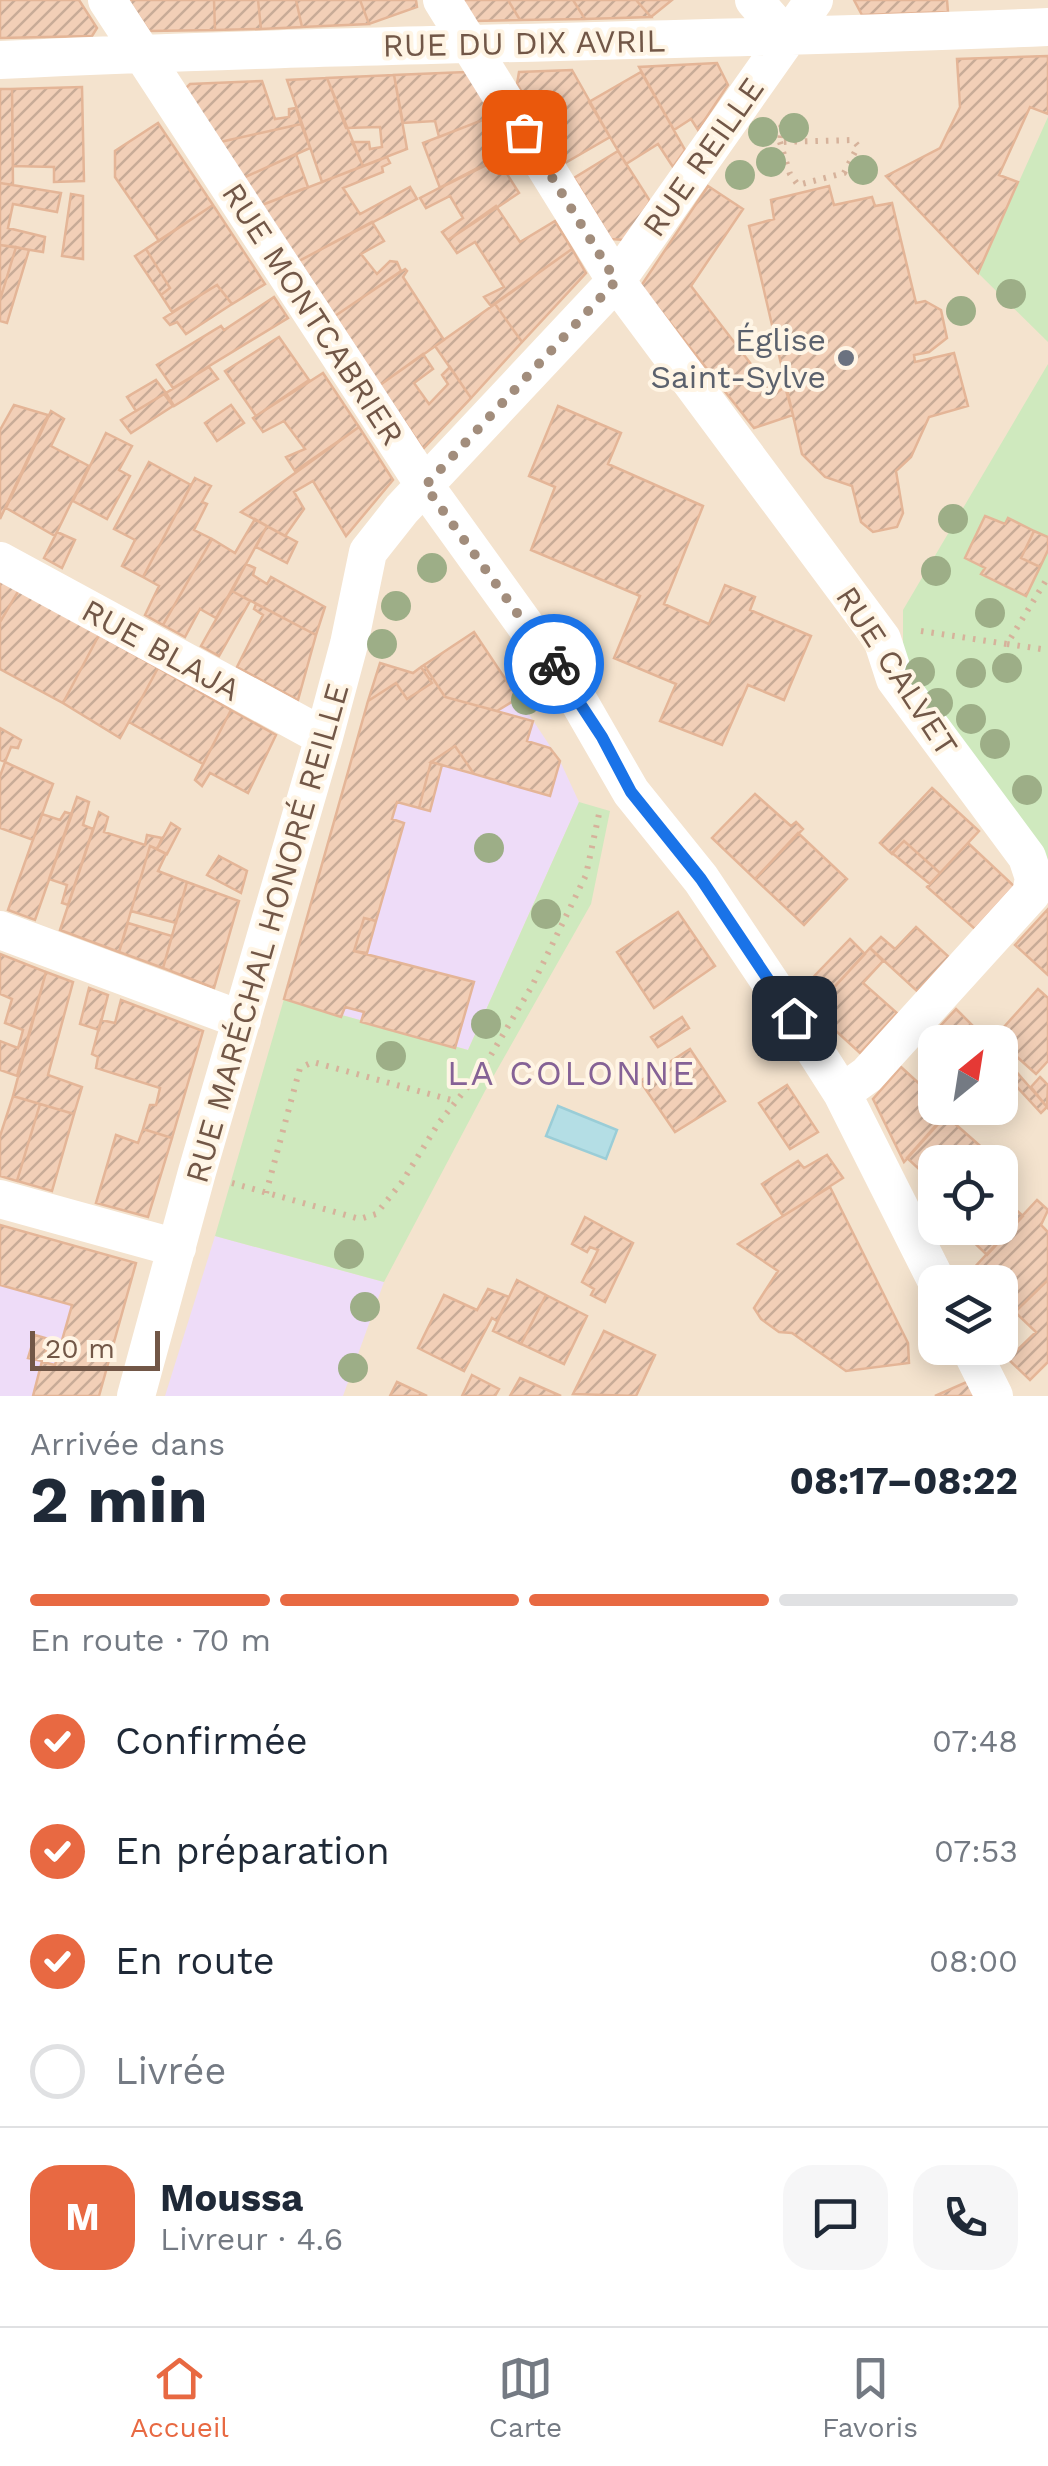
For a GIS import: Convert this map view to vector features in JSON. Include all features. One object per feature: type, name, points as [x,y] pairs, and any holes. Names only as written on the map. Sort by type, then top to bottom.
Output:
[{"type":"street","name":"RUE MONTCABRIER","points":[[107,0],[425,486],[574,692],[631,792],[701,879],[842,1092],[928,1265]]},
{"type":"street","name":"RUE CALVET","points":[[442,0],[616,281],[882,639],[896,678],[1027,857],[1034,878],[1031,894],[868,1076],[842,1092]]},
{"type":"street","points":[[754,0],[787,38]]},
{"type":"street","name":"RUE REILLE","points":[[425,486],[616,281],[814,0]]},
{"type":"street","name":"RUE DU DIX AVRIL","points":[[0,60],[469,43],[787,38],[1048,26]]},
{"type":"street","name":"RUE MARÉCHAL HONORÉ REILLE","points":[[136,1396],[324,737],[368,552],[382,531],[425,486]]},
{"type":"street","name":"RUE BLAJA","points":[[0,561],[324,737]]},
{"type":"street","points":[[0,930],[242,1020]]},
{"type":"street","points":[[0,1199],[178,1248]]},
{"type":"street","points":[[978,1365],[994,1396]]},
{"type":"path","points":[[780,142],[852,140],[858,146],[844,173],[798,185],[790,174],[780,142],[783,107]]},
{"type":"path","points":[[1007,644],[1048,576]]},
{"type":"path","points":[[882,639],[903,629],[1048,650]]},
{"type":"path","points":[[197,1172],[360,1218],[376,1214],[485,1065],[532,986],[586,875],[600,808],[605,801],[631,792]]},
{"type":"path","points":[[266,1193],[300,1068],[314,1062],[455,1101]]},
{"type":"shaded area","points":[[0,0],[1048,0],[1048,1396],[0,1396]]},
{"type":"shaded area","points":[[474,632],[560,761],[579,802],[468,1050],[284,999],[380,663],[413,673]]},
{"type":"shaded area","points":[[0,1225],[136,1263],[99,1396],[0,1396]]},
{"type":"shaded area","points":[[215,1236],[384,1282],[343,1396],[165,1396]]},
{"type":"green space","points":[[1048,117],[1048,342],[978,273]]},
{"type":"green space","points":[[1048,364],[1048,877],[903,658],[903,610]]},
{"type":"green space","points":[[579,802],[610,811],[591,904],[485,1091],[384,1282],[215,1236],[284,999],[468,1050]]},
{"type":"water","points":[[558,1106],[617,1130],[606,1159],[546,1136]]},
{"type":"building","points":[[0,0],[79,0],[97,28],[92,36],[0,38]]},
{"type":"building","points":[[128,0],[214,0],[215,30],[149,31]]},
{"type":"building","points":[[214,0],[258,0],[261,29],[215,30]]},
{"type":"building","points":[[258,0],[296,0],[302,27],[261,29]]},
{"type":"building","points":[[296,0],[360,0],[369,24],[302,27]]},
{"type":"building","points":[[360,0],[416,0],[417,7],[369,24]]},
{"type":"building","points":[[462,0],[508,0],[520,20],[474,21]]},
{"type":"building","points":[[508,0],[573,0],[585,19],[520,20]]},
{"type":"building","points":[[573,0],[636,0],[651,17],[585,19]]},
{"type":"building","points":[[636,0],[672,0],[651,17]]},
{"type":"building","points":[[854,0],[947,0],[948,12],[862,15]]},
{"type":"building","points":[[1048,56],[1048,114],[1030,107],[999,175],[1018,182],[978,273],[886,176],[940,148],[960,107],[957,59]]},
{"type":"building","points":[[717,63],[728,85],[698,130],[691,119],[674,130],[639,67]]},
{"type":"building","points":[[572,70],[610,137],[565,163],[517,84],[519,72]]},
{"type":"building","points":[[466,72],[493,116],[439,137],[435,121],[403,123],[394,75]]},
{"type":"building","points":[[641,72],[685,150],[673,167],[658,144],[626,164],[589,102]]},
{"type":"building","points":[[394,75],[407,149],[363,166],[352,142],[369,142],[370,149],[382,147],[380,127],[346,128],[327,78]]},
{"type":"building","points":[[327,78],[363,166],[322,182],[287,80]]},
{"type":"building","points":[[262,81],[275,119],[289,117],[289,109],[296,108],[301,124],[220,142],[185,89],[190,84]]},
{"type":"building","points":[[82,87],[84,181],[54,182],[54,167],[13,166],[12,89]]},
{"type":"building","points":[[0,89],[12,89],[13,185],[0,183]]},
{"type":"building","points":[[493,116],[513,152],[440,188],[423,143]]},
{"type":"building","points":[[158,123],[213,205],[159,241],[115,177],[115,151]]},
{"type":"building","points":[[301,124],[310,148],[243,178],[220,142]]},
{"type":"building","points":[[618,151],[650,201],[625,240],[611,239],[574,178]]},
{"type":"building","points":[[296,154],[308,187],[262,205],[243,178]]},
{"type":"building","points":[[387,157],[390,163],[382,167],[383,172],[343,188],[360,214],[410,187],[417,199],[299,261],[262,205]]},
{"type":"building","points":[[497,158],[519,193],[448,240],[442,232],[463,218],[450,196],[426,208],[420,198]]},
{"type":"building","points":[[0,183],[61,193],[57,212],[13,204],[8,228],[45,237],[43,252],[0,245]]},
{"type":"building","points":[[708,186],[743,209],[691,286],[774,394],[785,387],[793,415],[754,428],[641,286]]},
{"type":"building","name":"Église Saint-Sylve","points":[[829,186],[834,205],[872,197],[875,206],[892,203],[916,303],[925,301],[941,310],[947,338],[929,352],[914,355],[915,362],[954,353],[968,406],[929,417],[911,457],[896,471],[903,513],[897,527],[873,532],[861,522],[852,486],[825,477],[802,454],[749,226],[774,219],[771,200]]},
{"type":"building","points":[[71,194],[83,196],[83,259],[62,256]]},
{"type":"building","points":[[213,205],[265,284],[232,304],[217,285],[172,312],[161,295],[170,288],[146,249]]},
{"type":"building","points":[[496,206],[520,242],[555,221],[572,249],[491,306],[484,297],[504,287],[475,242],[457,253],[448,240]]},
{"type":"building","points":[[372,222],[384,241],[361,254],[377,274],[390,261],[397,262],[401,271],[335,316],[299,261]]},
{"type":"building","points":[[0,245],[16,247],[0,300]]},
{"type":"building","points":[[16,247],[29,250],[7,323],[0,321],[0,300]]},
{"type":"building","points":[[146,249],[170,288],[161,295],[135,256]]},
{"type":"building","points":[[572,249],[586,273],[522,342],[495,304]]},
{"type":"building","points":[[405,269],[403,277],[444,340],[380,385],[335,316]]},
{"type":"building","points":[[217,285],[232,304],[186,334],[177,322],[170,325],[164,318]]},
{"type":"building","points":[[274,297],[288,318],[173,388],[157,365],[221,326],[224,330]]},
{"type":"building","points":[[495,304],[522,342],[471,398],[435,346]]},
{"type":"building","points":[[279,337],[309,380],[256,416],[225,371]]},
{"type":"building","points":[[423,354],[433,369],[414,383],[429,404],[448,384],[442,375],[450,367],[471,398],[423,449],[380,385]]},
{"type":"building","points":[[209,367],[218,379],[174,406],[166,393]]},
{"type":"building","points":[[323,373],[359,427],[295,471],[286,457],[305,449],[284,421],[263,432],[253,418]]},
{"type":"building","points":[[156,380],[166,393],[136,411],[127,397]]},
{"type":"building","points":[[164,394],[173,406],[131,433],[121,420]]},
{"type":"building","points":[[14,405],[48,415],[0,519],[0,430]]},
{"type":"building","points":[[231,405],[244,423],[217,441],[205,423]]},
{"type":"building","points":[[558,406],[621,433],[608,464],[703,506],[664,604],[709,624],[725,585],[755,597],[750,610],[811,636],[784,700],[748,685],[722,745],[660,721],[676,684],[614,658],[640,596],[531,550],[555,487],[529,476]]},
{"type":"building","points":[[51,411],[64,419],[51,446],[89,466],[55,536],[6,508]]},
{"type":"building","points":[[359,427],[393,480],[346,536],[313,481],[294,492],[304,509],[285,536],[241,512]]},
{"type":"building","points":[[106,433],[132,446],[119,470],[130,476],[107,519],[73,501]]},
{"type":"building","points":[[149,462],[191,485],[143,577],[122,566],[135,540],[114,529]]},
{"type":"building","points":[[195,478],[211,486],[194,530],[212,539],[163,625],[145,615],[159,586],[143,577]]},
{"type":"building","points":[[985,516],[1005,524],[1008,518],[1034,531],[1021,558],[1040,567],[1026,596],[981,574],[985,568],[965,558]]},
{"type":"building","points":[[255,519],[267,526],[216,618],[200,609],[185,637],[163,625],[212,539],[235,553]]},
{"type":"building","points":[[267,526],[297,542],[287,563],[256,547]]},
{"type":"building","points":[[1034,531],[1048,537],[1048,550],[1040,567],[1021,558]]},
{"type":"building","points":[[57,532],[75,540],[62,568],[44,558]]},
{"type":"building","points":[[246,564],[255,568],[253,575],[267,584],[271,577],[325,607],[316,635],[232,591]]},
{"type":"building","points":[[0,580],[19,590],[0,622]]},
{"type":"building","points":[[19,590],[99,635],[63,703],[0,669],[0,622]]},
{"type":"building","points":[[232,591],[250,601],[219,656],[201,646]]},
{"type":"building","points":[[256,604],[316,635],[298,700],[237,667],[263,615],[254,609]]},
{"type":"building","points":[[474,632],[518,698],[497,711],[445,697],[424,665]]},
{"type":"building","points":[[99,635],[158,668],[120,738],[63,703]]},
{"type":"building","points":[[380,663],[413,673],[421,667],[432,683],[407,699],[396,683],[368,701]]},
{"type":"building","points":[[424,665],[445,697],[533,721],[527,741],[550,748],[560,761],[550,796],[474,774],[455,746],[431,762],[419,808],[397,802],[392,819],[404,823],[376,921],[364,918],[354,951],[474,982],[455,1048],[361,1022],[364,1012],[345,1007],[341,1017],[284,999],[368,701],[396,683],[407,699],[432,683],[421,667]]},
{"type":"building","points":[[158,668],[231,710],[203,764],[129,722]]},
{"type":"building","points":[[231,710],[276,735],[248,793],[210,773],[202,786],[195,780]]},
{"type":"building","points":[[0,728],[21,740],[18,748],[11,747],[5,762],[0,760]]},
{"type":"building","points":[[455,746],[474,774],[431,762]]},
{"type":"building","points":[[5,762],[53,784],[33,840],[0,828],[0,776]]},
{"type":"building","points":[[431,762],[442,765],[430,811],[419,808]]},
{"type":"building","points":[[932,788],[979,831],[940,873],[904,841],[892,854],[880,843]]},
{"type":"building","points":[[755,794],[791,826],[796,822],[803,829],[755,879],[712,838]]},
{"type":"building","points":[[77,797],[89,802],[83,825],[93,829],[68,905],[62,903],[67,885],[49,879]]},
{"type":"building","points":[[65,812],[72,814],[35,920],[8,910],[42,814],[60,820]]},
{"type":"building","points":[[99,812],[108,817],[104,832],[145,845],[147,835],[162,838],[157,849],[150,846],[119,952],[60,930]]},
{"type":"building","points":[[171,823],[180,829],[167,854],[157,849]]},
{"type":"building","points":[[798,833],[847,879],[804,925],[755,879]]},
{"type":"building","points":[[904,841],[940,873],[930,884],[892,853]]},
{"type":"building","points":[[968,843],[1014,886],[975,929],[927,887]]},
{"type":"building","points":[[150,846],[166,854],[158,871],[187,882],[176,923],[131,911]]},
{"type":"building","points":[[219,856],[247,871],[241,893],[207,875]]},
{"type":"building","points":[[187,882],[239,901],[214,988],[163,968]]},
{"type":"building","points":[[1048,909],[1048,975],[1015,945]]},
{"type":"building","points":[[678,912],[715,966],[654,1008],[617,952]]},
{"type":"building","points":[[364,918],[376,921],[367,953],[354,951]]},
{"type":"building","points":[[128,923],[172,936],[163,968],[119,952]]},
{"type":"building","points":[[916,927],[949,957],[917,991],[870,948],[881,937],[895,949]]},
{"type":"building","points":[[850,939],[865,954],[813,1010],[800,991]]},
{"type":"building","points":[[870,948],[883,961],[863,983],[897,1013],[860,1053],[813,1010]]},
{"type":"building","points":[[0,954],[46,972],[17,1076],[0,1070],[0,1041],[18,1048],[23,1030],[5,1023],[12,999],[0,994]]},
{"type":"building","points":[[46,972],[73,982],[48,1075],[82,1087],[74,1114],[13,1096]]},
{"type":"building","points":[[89,988],[108,995],[99,1030],[80,1024]]},
{"type":"building","points":[[1038,989],[1048,998],[1048,1061],[1036,1074],[1018,1058],[1018,1025],[1006,1025]]},
{"type":"building","points":[[121,1000],[203,1031],[172,1138],[143,1129],[160,1088],[96,1068],[98,1057],[92,1054],[101,1020],[115,1023]]},
{"type":"building","points":[[956,1009],[972,1025],[941,1025]]},
{"type":"building","points":[[682,1017],[689,1028],[658,1047],[651,1037]]},
{"type":"building","points":[[690,1049],[725,1101],[675,1132],[640,1081]]},
{"type":"building","points":[[901,1067],[918,1082],[918,1125],[937,1125],[904,1162],[873,1099]]},
{"type":"building","points":[[1018,1074],[1047,1107],[1041,1113],[1018,1088]]},
{"type":"building","points":[[1040,1077],[1048,1085],[1047,1107],[1031,1087]]},
{"type":"building","points":[[787,1085],[818,1132],[790,1149],[759,1103]]},
{"type":"building","points":[[13,1096],[40,1104],[17,1181],[0,1176],[0,1136]]},
{"type":"building","points":[[40,1104],[74,1114],[52,1191],[17,1181]]},
{"type":"building","points":[[936,1125],[956,1125],[979,1145],[918,1145]]},
{"type":"building","points":[[143,1129],[172,1138],[148,1217],[96,1203],[116,1135],[138,1143]]},
{"type":"building","points":[[918,1146],[918,1168],[907,1158]]},
{"type":"building","points":[[827,1155],[843,1178],[783,1216],[762,1184],[798,1161],[804,1168]]},
{"type":"building","points":[[830,1187],[908,1343],[909,1363],[846,1371],[792,1333],[779,1332],[761,1319],[754,1308],[778,1271],[738,1244]]},
{"type":"building","points":[[1037,1200],[1048,1210],[1041,1225],[1048,1232],[1048,1280],[1018,1309],[1018,1265],[977,1265],[995,1245],[1018,1245],[1018,1220]]},
{"type":"building","points":[[585,1217],[633,1243],[605,1302],[591,1295],[594,1289],[582,1282],[598,1250],[590,1247],[587,1252],[572,1244]]},
{"type":"building","points":[[0,1225],[136,1263],[99,1396],[33,1396],[42,1361],[28,1358],[35,1335],[49,1339],[43,1362],[55,1365],[72,1305],[0,1285]]},
{"type":"building","points":[[977,1245],[996,1245],[987,1255]]},
{"type":"building","points":[[517,1280],[546,1295],[521,1344],[493,1331]]},
{"type":"building","points":[[1048,1280],[1048,1362],[1030,1380],[1014,1365],[1018,1365],[1018,1349],[1036,1332],[1018,1315],[1018,1309]]},
{"type":"building","points":[[488,1289],[509,1297],[497,1321],[492,1318],[464,1371],[418,1348],[444,1295],[477,1310]]},
{"type":"building","points":[[546,1295],[587,1316],[564,1364],[521,1344]]},
{"type":"building","points":[[604,1331],[655,1355],[636,1396],[573,1394]]},
{"type":"building","points":[[472,1375],[499,1389],[495,1396],[462,1396]]},
{"type":"building","points":[[520,1378],[561,1396],[510,1396]]},
{"type":"building","points":[[969,1381],[974,1396],[935,1396]]},
{"type":"building","points":[[397,1382],[427,1396],[390,1396]]},
{"type":"way so far","points":[[524,132],[616,281],[425,486],[554,664]]},
{"type":"place","name":"Église Saint-Sylve","points":[[846,358]]},
{"type":"district","name":"LA COLONNE","points":[[572,1073]]},
{"type":"route","points":[[554,664],[602,737],[631,792],[701,879],[794,1018]]}]
